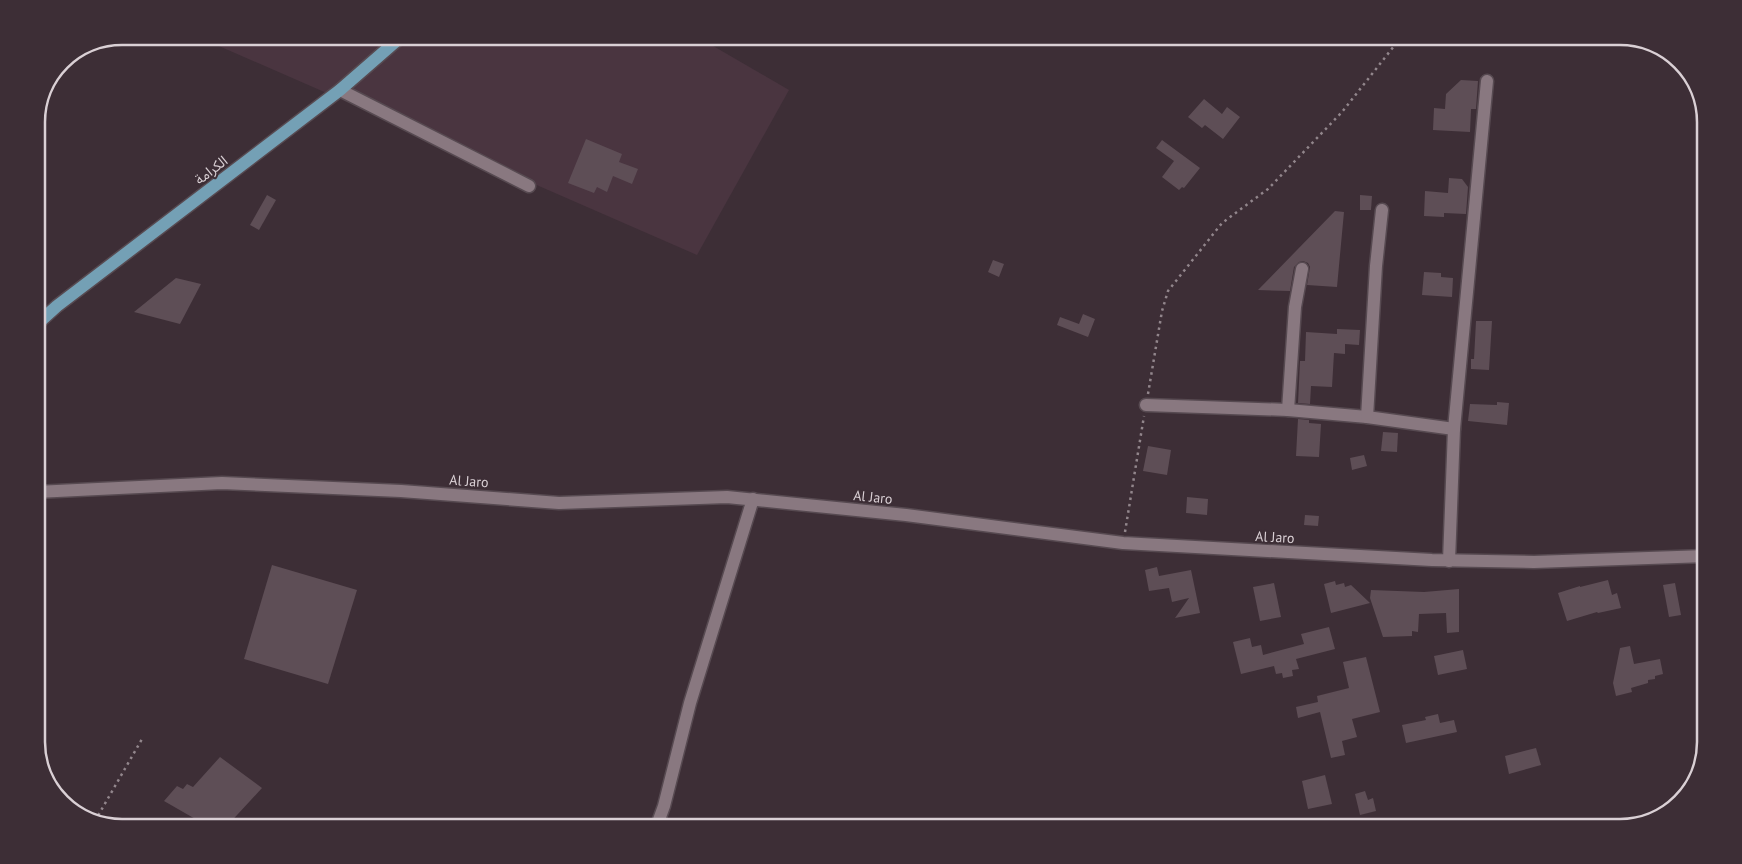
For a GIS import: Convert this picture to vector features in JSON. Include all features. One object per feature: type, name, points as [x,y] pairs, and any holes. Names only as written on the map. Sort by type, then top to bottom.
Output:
[{"type":"main road","name":"الكرامة","points":[[45,317],[340,90],[392,45]]},
{"type":"street","points":[[1449,561],[1454,429],[1487,81]]},
{"type":"street","points":[[340,90],[529,186]]},
{"type":"street","points":[[1367,417],[1376,266],[1382,210]]},
{"type":"street","points":[[1288,410],[1295,307],[1302,269]]},
{"type":"street","points":[[1146,405],[1288,410],[1367,417],[1454,429]]},
{"type":"street","name":"Al Jaro","points":[[45,492],[222,482],[401,491],[559,503],[727,497],[906,515],[1123,543],[1449,561],[1534,562],[1697,556]]},
{"type":"street","points":[[659,819],[690,704],[753,499]]},
{"type":"path","points":[[1123,543],[1162,311],[1168,291],[1222,223],[1268,189],[1342,112],[1395,45]]},
{"type":"path","points":[[99,815],[142,739]]},
{"type":"shaded area","points":[[217,45],[712,45],[789,90],[697,255]]},
{"type":"building","points":[[1461,80],[1478,81],[1476,109],[1471,109],[1470,132],[1433,130],[1434,108],[1445,109],[1446,94]]},
{"type":"building","points":[[1204,99],[1222,114],[1227,107],[1240,117],[1223,139],[1205,125],[1202,128],[1188,117]]},
{"type":"building","points":[[586,139],[622,154],[619,162],[638,169],[632,184],[613,176],[607,192],[597,187],[594,193],[568,183]]},
{"type":"building","points":[[1162,140],[1200,168],[1184,188],[1182,187],[1179,190],[1162,177],[1174,161],[1156,148]]},
{"type":"building","points":[[1449,178],[1462,179],[1468,187],[1466,214],[1444,213],[1444,217],[1424,216],[1425,191],[1448,193]]},
{"type":"building","points":[[267,195],[276,200],[259,230],[250,225]]},
{"type":"building","points":[[1360,195],[1372,196],[1371,210],[1360,210]]},
{"type":"building","points":[[1335,211],[1344,212],[1337,287],[1307,285],[1310,267],[1308,263],[1303,261],[1294,267],[1290,291],[1258,290]]},
{"type":"building","points":[[993,260],[1004,264],[999,277],[988,272]]},
{"type":"building","points":[[1424,272],[1441,273],[1441,277],[1453,278],[1452,297],[1422,295]]},
{"type":"building","points":[[176,278],[201,284],[180,324],[134,312]]},
{"type":"building","points":[[1083,314],[1095,319],[1088,337],[1057,325],[1060,317],[1079,324]]},
{"type":"building","points":[[1476,321],[1492,321],[1489,370],[1471,369],[1471,359],[1474,359]]},
{"type":"building","points":[[1337,329],[1360,330],[1359,345],[1345,344],[1345,354],[1334,353],[1332,387],[1311,386],[1310,404],[1298,403],[1300,361],[1305,361],[1306,332],[1337,334]]},
{"type":"building","points":[[1497,402],[1509,403],[1507,425],[1468,421],[1470,404],[1497,405]]},
{"type":"building","points":[[1298,419],[1309,420],[1309,423],[1321,424],[1319,457],[1296,456]]},
{"type":"building","points":[[1383,432],[1398,433],[1397,452],[1381,451]]},
{"type":"building","points":[[1148,446],[1171,450],[1167,475],[1143,471]]},
{"type":"building","points":[[1364,455],[1367,466],[1352,470],[1350,458]]},
{"type":"building","points":[[1187,497],[1208,499],[1207,515],[1186,513]]},
{"type":"building","points":[[1305,515],[1319,516],[1318,526],[1304,525]]},
{"type":"building","points":[[272,565],[357,590],[328,684],[244,659]]},
{"type":"building","points":[[1157,567],[1159,576],[1191,570],[1200,613],[1175,618],[1189,598],[1172,602],[1169,588],[1149,591],[1145,570]]},
{"type":"building","points":[[1608,580],[1612,595],[1617,593],[1621,608],[1597,612],[1567,621],[1558,593]]},
{"type":"building","points":[[1335,581],[1336,585],[1344,583],[1345,587],[1351,585],[1370,603],[1331,613],[1324,584]]},
{"type":"building","points":[[1274,583],[1281,617],[1260,621],[1253,587]]},
{"type":"building","points":[[1675,583],[1681,615],[1669,617],[1663,585]]},
{"type":"building","points":[[1459,589],[1459,632],[1447,633],[1446,613],[1419,614],[1418,632],[1412,631],[1412,636],[1383,637],[1370,598],[1371,590],[1424,592]]},
{"type":"building","points":[[1329,627],[1335,649],[1296,659],[1299,669],[1292,670],[1293,676],[1283,678],[1282,673],[1276,674],[1274,666],[1241,674],[1233,642],[1250,638],[1252,647],[1261,645],[1263,655],[1304,644],[1301,634]]},
{"type":"building","points":[[1630,646],[1634,664],[1660,659],[1663,674],[1655,676],[1655,679],[1648,680],[1648,683],[1631,688],[1632,692],[1616,696],[1613,683],[1620,648]]},
{"type":"building","points":[[1463,650],[1467,669],[1438,675],[1434,656]]},
{"type":"building","points":[[1366,657],[1380,712],[1352,719],[1357,737],[1342,741],[1345,755],[1331,758],[1320,712],[1298,718],[1296,707],[1318,702],[1317,696],[1349,688],[1343,662]]},
{"type":"building","points":[[1438,714],[1440,723],[1454,720],[1457,732],[1406,743],[1402,725],[1426,720],[1425,717]]},
{"type":"building","points":[[1536,748],[1541,765],[1509,774],[1505,756]]},
{"type":"building","points":[[220,757],[262,788],[233,819],[195,819],[164,801],[177,786],[183,789],[187,784],[193,787]]},
{"type":"building","points":[[1325,775],[1332,804],[1308,809],[1302,781]]},
{"type":"building","points":[[1365,791],[1368,800],[1373,798],[1376,811],[1360,815],[1355,794]]}]
